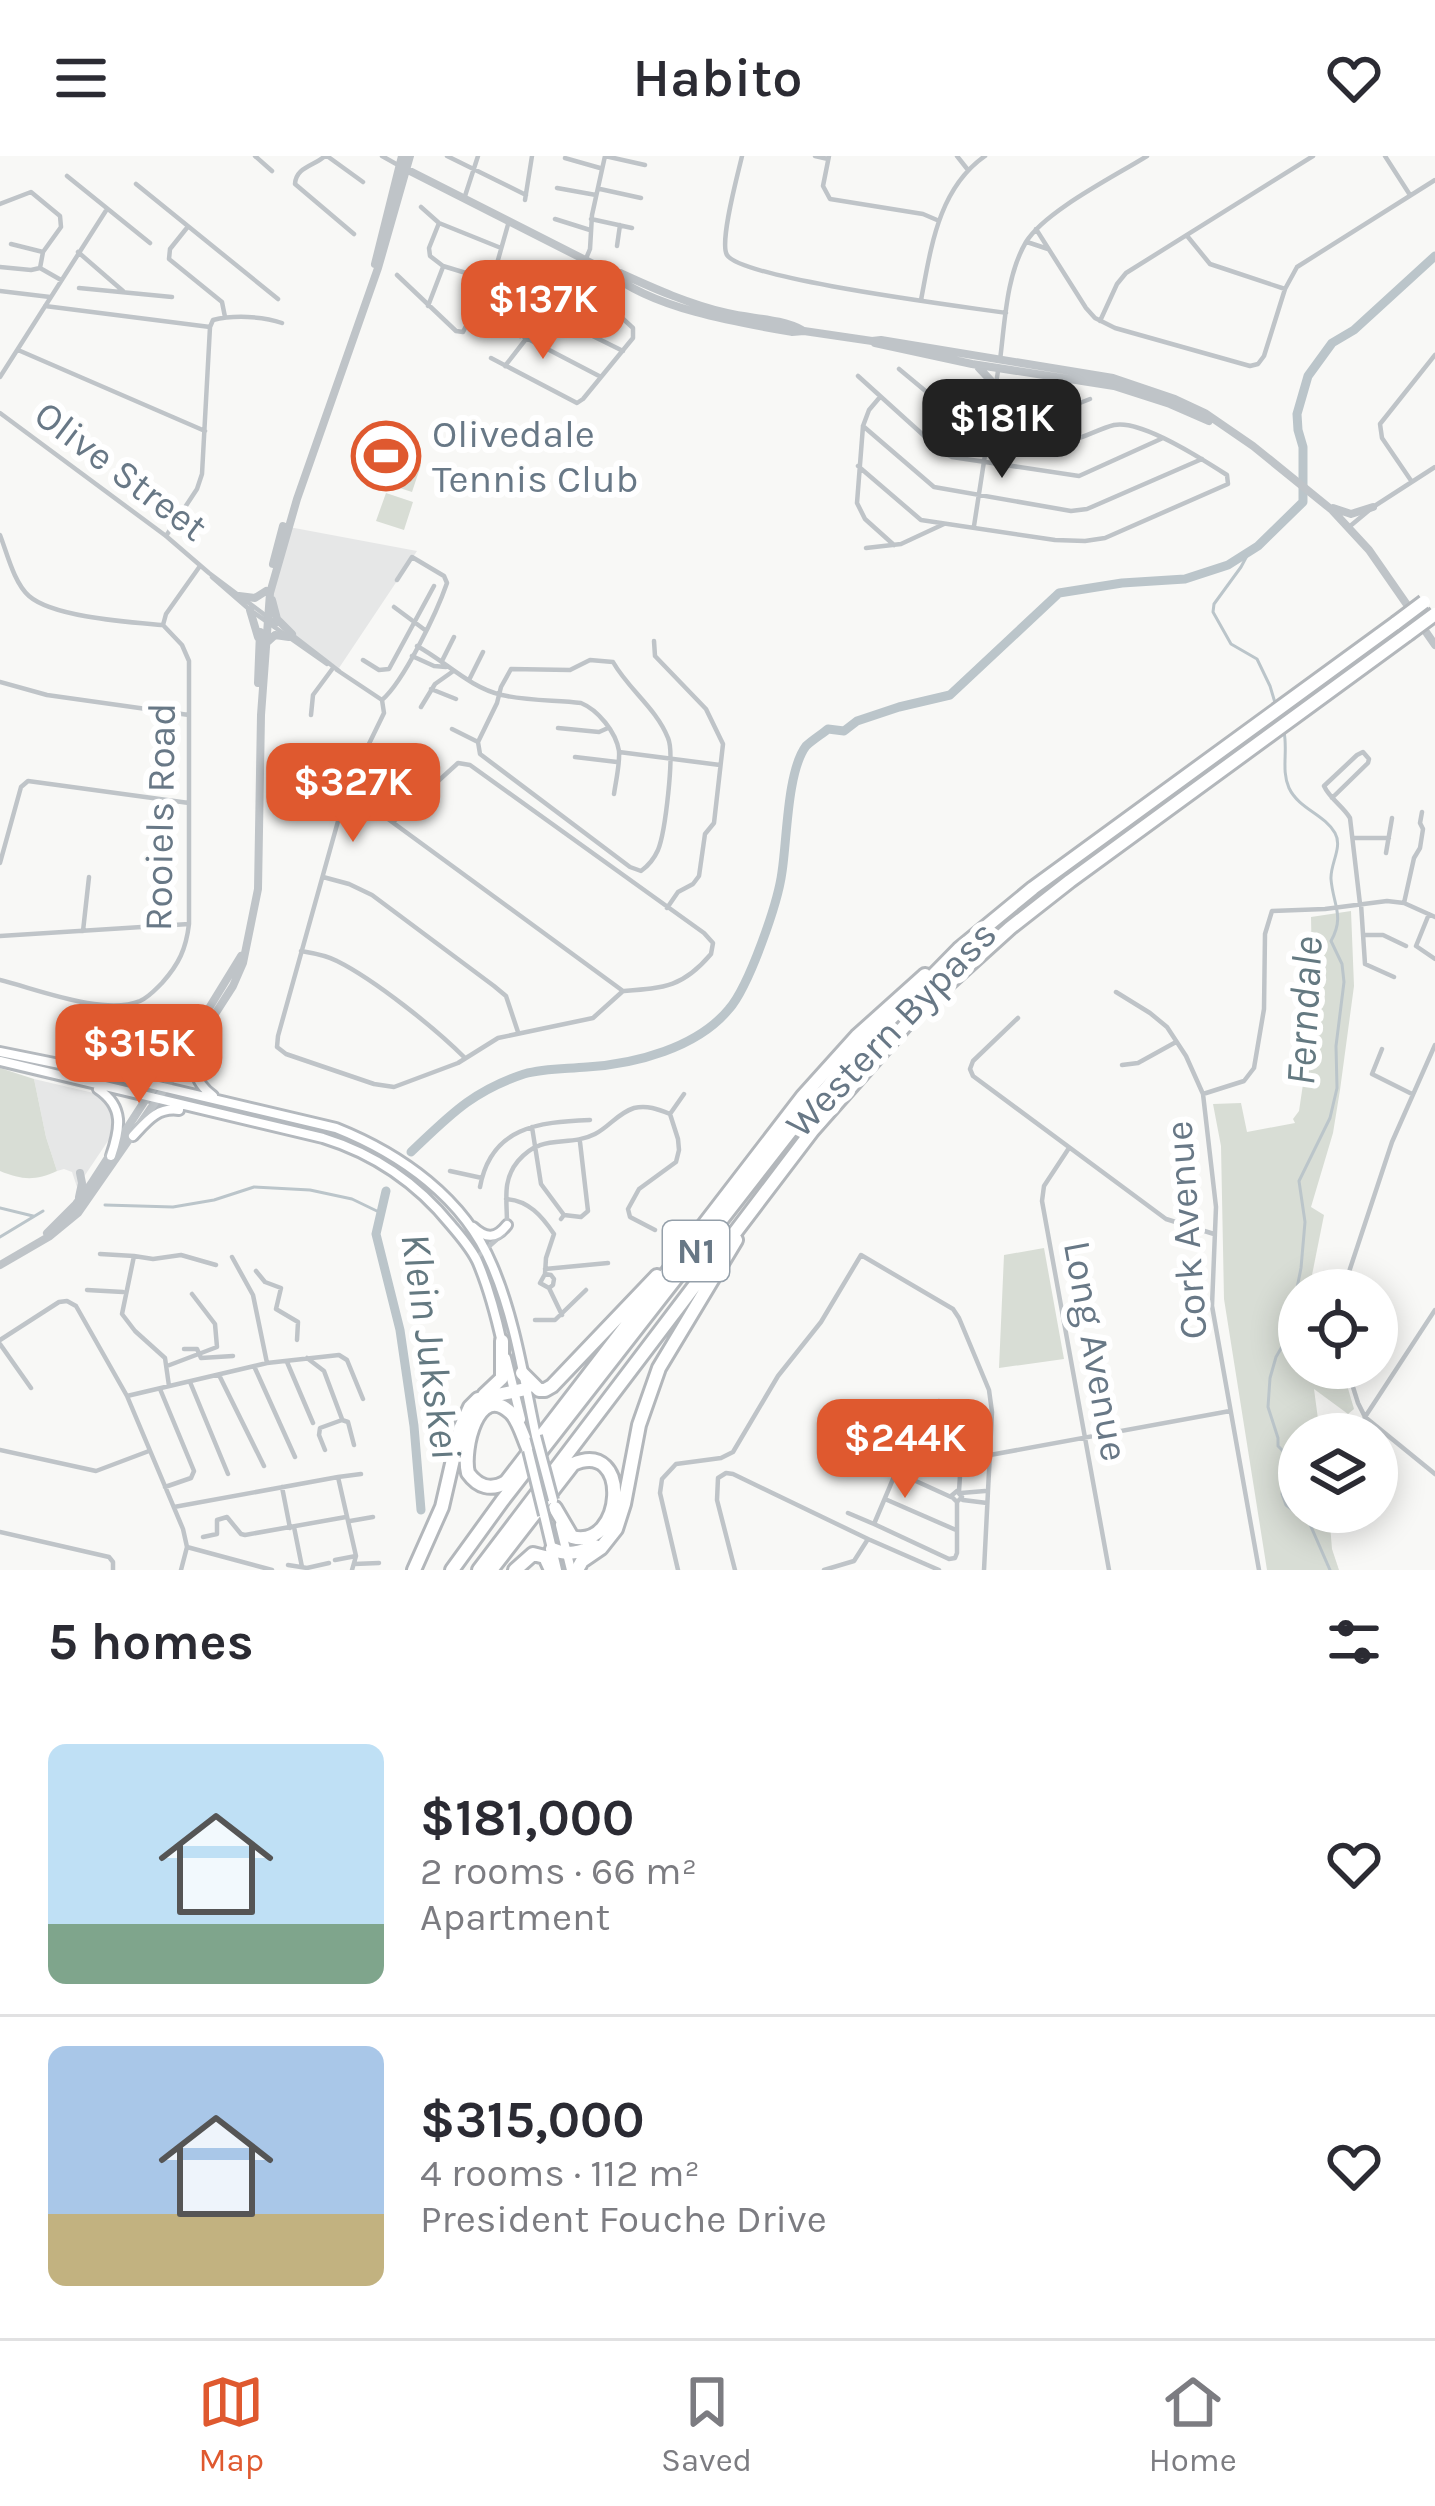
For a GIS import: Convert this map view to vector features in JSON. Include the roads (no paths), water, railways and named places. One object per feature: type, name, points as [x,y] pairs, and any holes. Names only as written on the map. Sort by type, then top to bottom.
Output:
[{"type":"highway","name":"Western Bypass","points":[[452,1570],[803,1114],[959,949],[1042,881],[1429,598]]},
{"type":"highway","name":"Western Bypass","points":[[478,1570],[812,1131],[890,1041],[967,965],[1070,881],[1435,614]]},
{"type":"highway","points":[[530,1444],[512,1414],[502,1408],[486,1409],[469,1435],[468,1473],[485,1487],[506,1482],[749,1162],[829,1066],[915,982],[959,949]]},
{"type":"highway","points":[[574,1570],[616,1528],[639,1425],[659,1368],[761,1197]]},
{"type":"highway","points":[[522,1373],[538,1390],[552,1386],[694,1235]]},
{"type":"highway","points":[[413,1570],[442,1507],[460,1429],[470,1408],[502,1378],[502,1341]]},
{"type":"highway","points":[[478,1399],[520,1390]]},
{"type":"highway","points":[[491,1570],[569,1468],[590,1460],[608,1469],[613,1503],[597,1534],[572,1537],[551,1508]]},
{"type":"highway","points":[[560,1551],[608,1540]]},
{"type":"highway","points":[[514,1570],[537,1554],[554,1570]]},
{"type":"main road","points":[[199,1040],[196,1078],[208,1094],[220,1100]]},
{"type":"main road","points":[[0,1052],[336,1128],[414,1170],[463,1218],[485,1251],[506,1309],[522,1373],[520,1390]]},
{"type":"main road","points":[[99,1072],[146,1076],[175,1054]]},
{"type":"main road","points":[[0,1061],[345,1145],[382,1163],[430,1199],[476,1258],[520,1390],[560,1551],[574,1570]]},
{"type":"main road","points":[[89,1084],[108,1096],[118,1111],[120,1126],[111,1156]]},
{"type":"main road","points":[[133,1136],[167,1109],[257,1123]]},
{"type":"main road","points":[[463,1218],[487,1236],[500,1234],[507,1225]]},
{"type":"main road","points":[[530,1444],[560,1551],[554,1570]]},
{"type":"street","points":[[255,156],[272,170]]},
{"type":"street","points":[[382,156],[407,160],[435,183]]},
{"type":"street","points":[[447,156],[525,197],[531,158],[523,156]]},
{"type":"street","points":[[464,197],[478,156]]},
{"type":"street","points":[[585,261],[605,156],[645,165]]},
{"type":"street","points":[[742,156],[724,246],[732,261],[788,278],[1006,313]]},
{"type":"street","points":[[815,156],[829,157],[823,186],[830,199],[937,220]]},
{"type":"street","points":[[957,156],[968,170]]},
{"type":"street","points":[[921,300],[937,220],[968,170],[985,156]]},
{"type":"street","points":[[974,529],[1006,313],[1027,242],[1065,207],[1147,156]]},
{"type":"street","points":[[1100,321],[1122,278],[1313,156]]},
{"type":"street","points":[[1385,156],[1410,195]]},
{"type":"street","points":[[354,234],[296,184],[296,177],[330,157],[363,182]]},
{"type":"street","points":[[565,158],[602,168]]},
{"type":"street","points":[[407,160],[424,178],[689,310],[1122,388],[1222,426]]},
{"type":"street","points":[[290,635],[268,592],[373,278],[407,160]]},
{"type":"street","points":[[373,278],[407,160]]},
{"type":"street","points":[[67,176],[150,243]]},
{"type":"street","points":[[399,197],[408,180],[424,178]]},
{"type":"street","points":[[1036,230],[1085,308],[1100,321],[1250,366],[1264,356],[1294,270],[1435,180]]},
{"type":"street","points":[[136,184],[278,299]]},
{"type":"street","points":[[557,188],[641,197]]},
{"type":"street","points":[[0,204],[31,192],[60,216],[61,227],[43,252],[40,268]]},
{"type":"street","points":[[421,207],[439,223],[501,248]]},
{"type":"street","points":[[0,377],[106,209]]},
{"type":"street","points":[[555,219],[591,230]]},
{"type":"street","points":[[591,219],[632,228]]},
{"type":"street","points":[[397,275],[456,331],[463,332],[489,280],[509,220]]},
{"type":"street","points":[[439,223],[428,252],[443,266],[489,280]]},
{"type":"street","points":[[617,246],[620,225]]},
{"type":"street","points":[[188,227],[170,249],[169,259],[222,302],[225,317]]},
{"type":"street","points":[[1187,236],[1210,264],[1285,289]]},
{"type":"street","points":[[1027,242],[1048,249]]},
{"type":"street","points":[[10,244],[43,252]]},
{"type":"street","points":[[78,252],[123,291]]},
{"type":"street","points":[[428,306],[443,266]]},
{"type":"street","points":[[0,267],[40,268],[61,280]]},
{"type":"street","points":[[491,358],[577,403],[633,338],[635,331],[607,304],[538,270]]},
{"type":"street","points":[[613,275],[620,273],[690,303],[794,325],[803,331]]},
{"type":"street","points":[[607,304],[613,275]]},
{"type":"street","points":[[79,288],[172,297]]},
{"type":"street","points":[[0,291],[50,297]]},
{"type":"street","points":[[512,296],[622,351]]},
{"type":"street","points":[[45,306],[210,327]]},
{"type":"street","points":[[505,366],[540,310]]},
{"type":"street","points":[[689,310],[699,325]]},
{"type":"street","points":[[166,536],[200,482],[213,320],[282,322]]},
{"type":"street","points":[[710,326],[725,320]]},
{"type":"street","points":[[506,327],[601,377]]},
{"type":"street","points":[[872,341],[1123,381],[1189,405],[1281,468],[1349,527],[1435,645]]},
{"type":"street","points":[[18,350],[206,431]]},
{"type":"street","points":[[1412,482],[1382,438],[1380,424],[1435,355]]},
{"type":"street","points":[[973,364],[996,387]]},
{"type":"street","points":[[159,1088],[199,1040],[243,963],[259,889],[262,645],[268,592],[294,494],[342,368]]},
{"type":"street","points":[[858,466],[914,517],[1055,540],[1105,538],[1228,484],[1227,475],[1202,459],[1163,438],[1120,424],[1069,441],[959,421],[899,369]]},
{"type":"street","points":[[996,387],[1019,371]]},
{"type":"street","points":[[858,376],[948,455],[1079,476],[1163,438]]},
{"type":"street","points":[[881,396],[862,426],[859,509],[894,545]]},
{"type":"street","points":[[1015,432],[1090,399]]},
{"type":"street","name":"Olive Street","points":[[0,413],[166,536],[264,617],[382,700]]},
{"type":"street","points":[[862,426],[930,485],[1080,511],[1202,459]]},
{"type":"street","points":[[1349,527],[1435,466]]},
{"type":"street","points":[[1326,505],[1351,514],[1373,507]]},
{"type":"street","points":[[866,548],[908,542],[944,524]]},
{"type":"street","points":[[0,535],[21,586],[33,599],[71,613],[163,625],[200,566]]},
{"type":"street","points":[[286,536],[291,550]]},
{"type":"street","points":[[0,558],[8,555]]},
{"type":"street","points":[[394,821],[464,763],[711,940],[712,952],[684,980],[623,992],[593,1018],[498,1037],[466,1058],[404,1084],[388,1087],[281,1051],[277,1045],[280,1028],[347,789],[380,721],[382,700],[392,691],[447,587],[447,580],[412,557],[397,580]]},
{"type":"street","name":"Olive Street","points":[[209,573],[264,617]]},
{"type":"street","points":[[363,660],[387,671],[434,586]]},
{"type":"street","points":[[239,596],[254,598],[268,592]]},
{"type":"street","points":[[394,607],[425,630]]},
{"type":"street","points":[[250,610],[262,645]]},
{"type":"street","name":"Rooiels Road","points":[[0,980],[92,1003],[136,1002],[154,991],[180,960],[189,924],[188,656],[163,625]]},
{"type":"street","points":[[262,645],[275,635],[290,635]]},
{"type":"street","points":[[421,706],[445,667],[454,637]]},
{"type":"street","points":[[654,641],[655,656],[706,709],[723,744],[714,823],[705,834],[699,876],[667,908]]},
{"type":"street","points":[[417,646],[445,667],[499,695],[587,705],[597,712],[619,752],[614,794]]},
{"type":"street","points":[[469,680],[483,652]]},
{"type":"street","points":[[412,656],[445,667]]},
{"type":"street","points":[[590,660],[616,664],[623,680],[656,714],[669,740],[671,758],[658,850],[648,866],[637,871],[480,754],[478,742],[512,669],[570,670],[590,660]]},
{"type":"street","points":[[311,716],[313,695],[335,668]]},
{"type":"street","points":[[0,682],[47,695],[189,715]]},
{"type":"street","points":[[431,688],[455,699]]},
{"type":"street","points":[[558,728],[599,732],[608,728]]},
{"type":"street","points":[[452,729],[478,742]]},
{"type":"street","points":[[619,752],[721,765]]},
{"type":"street","points":[[1332,798],[1368,763],[1365,754],[1359,753],[1326,782],[1325,790],[1332,798],[1350,818],[1365,964],[1394,977]]},
{"type":"street","points":[[575,757],[618,762]]},
{"type":"street","points":[[0,863],[22,787],[28,781],[188,803]]},
{"type":"street","points":[[347,789],[623,992]]},
{"type":"street","points":[[1404,903],[1420,848],[1421,812]]},
{"type":"street","points":[[1386,853],[1392,818]]},
{"type":"street","points":[[1353,838],[1389,838]]},
{"type":"street","points":[[323,877],[371,896],[494,986],[506,996],[518,1033]]},
{"type":"street","points":[[83,931],[89,878]]},
{"type":"street","points":[[1203,1094],[1240,1083],[1252,1072],[1264,1009],[1265,934],[1269,915],[1278,909],[1404,903],[1433,916],[1416,946],[1435,959]]},
{"type":"street","points":[[0,935],[189,924]]},
{"type":"street","points":[[1363,935],[1383,935],[1406,946]]},
{"type":"street","points":[[0,1265],[78,1213],[133,1136],[175,1054],[195,1031],[247,945]]},
{"type":"street","points":[[301,951],[350,968],[466,1058]]},
{"type":"street","name":"Cork Avenue","points":[[1116,992],[1162,1023],[1177,1041],[1203,1094],[1215,1199],[1212,1306],[1259,1570]]},
{"type":"street","points":[[1018,1018],[973,1061],[973,1076],[1166,1220],[1214,1234]]},
{"type":"street","points":[[1122,1065],[1134,1065],[1177,1041]]},
{"type":"street","points":[[1349,1269],[1392,1142],[1435,1045]]},
{"type":"street","points":[[1382,1049],[1372,1074],[1413,1094]]},
{"type":"street","points":[[670,1114],[684,1094]]},
{"type":"street","points":[[33,1246],[76,1204],[153,1099]]},
{"type":"street","points":[[476,1258],[500,1238],[507,1225],[508,1177],[536,1146],[598,1133],[633,1108],[651,1107],[670,1114]]},
{"type":"street","points":[[656,1230],[630,1216],[628,1209],[639,1189],[676,1162],[678,1139],[670,1114]]},
{"type":"street","points":[[480,1187],[492,1152],[532,1127],[590,1120]]},
{"type":"street","points":[[532,1127],[541,1184],[563,1217],[581,1217],[588,1211],[579,1139]]},
{"type":"street","name":"Long Avenue","points":[[1069,1148],[1044,1186],[1042,1202],[1108,1570]]},
{"type":"street","points":[[76,1204],[80,1173],[103,1167]]},
{"type":"street","points":[[451,1172],[482,1178]]},
{"type":"street","points":[[506,1199],[533,1209],[554,1234],[540,1283],[549,1288],[562,1315]]},
{"type":"street","points":[[100,1254],[153,1259],[181,1255],[216,1265]]},
{"type":"street","points":[[678,1570],[660,1493],[665,1473],[676,1464],[733,1452],[778,1376],[820,1322],[861,1255],[957,1313],[992,1397],[984,1570]]},
{"type":"street","points":[[134,1256],[122,1314],[161,1353],[169,1386]]},
{"type":"street","points":[[232,1256],[268,1315],[298,1322],[297,1340]]},
{"type":"street","points":[[545,1272],[608,1263]]},
{"type":"street","points":[[256,1271],[266,1283],[281,1288],[268,1315],[267,1363]]},
{"type":"street","points":[[87,1290],[125,1292]]},
{"type":"street","points":[[535,1320],[555,1320],[586,1290]]},
{"type":"street","points":[[167,1366],[217,1348],[216,1326],[191,1294]]},
{"type":"street","points":[[31,1388],[0,1342],[64,1300],[76,1306],[127,1396],[183,1528],[187,1547],[181,1570]]},
{"type":"street","points":[[1368,1413],[1435,1310]]},
{"type":"street","points":[[184,1349],[197,1349],[198,1356]]},
{"type":"street","points":[[198,1356],[233,1356]]},
{"type":"street","points":[[127,1396],[267,1363],[343,1356],[363,1399]]},
{"type":"street","points":[[307,1358],[324,1371],[342,1420]]},
{"type":"street","points":[[286,1360],[314,1424]]},
{"type":"street","points":[[254,1366],[295,1457]]},
{"type":"street","points":[[219,1375],[264,1466]]},
{"type":"street","points":[[190,1382],[228,1474]]},
{"type":"street","points":[[160,1389],[194,1471],[188,1480],[165,1487]]},
{"type":"street","points":[[848,1514],[949,1559],[957,1556],[963,1413],[944,1402],[935,1403],[896,1472],[874,1525]]},
{"type":"street","points":[[900,1411],[925,1422]]},
{"type":"street","points":[[990,1455],[1230,1411]]},
{"type":"street","points":[[325,1450],[320,1427],[342,1420],[348,1422],[354,1445]]},
{"type":"street","points":[[933,1426],[962,1438]]},
{"type":"street","points":[[1398,1444],[1435,1474]]},
{"type":"street","points":[[911,1446],[951,1466]]},
{"type":"street","points":[[0,1450],[96,1471],[149,1451]]},
{"type":"street","points":[[872,1461],[958,1497],[988,1503]]},
{"type":"street","points":[[174,1507],[361,1474]]},
{"type":"street","points":[[735,1570],[716,1493],[722,1474],[733,1474],[939,1570]]},
{"type":"street","points":[[338,1478],[354,1564]]},
{"type":"street","points":[[282,1487],[302,1567]]},
{"type":"street","points":[[958,1497],[988,1490]]},
{"type":"street","points":[[885,1498],[958,1531]]},
{"type":"street","points":[[203,1538],[217,1534],[218,1520],[227,1517],[242,1535],[373,1517]]},
{"type":"street","points":[[0,1532],[109,1557],[113,1570]]},
{"type":"street","points":[[824,1570],[854,1561],[868,1539]]},
{"type":"street","points":[[187,1547],[272,1570]]},
{"type":"street","points":[[289,1565],[321,1568],[332,1562],[379,1563]]},
{"type":"waterway","name":"Klein Jukskei","points":[[411,1152],[462,1106],[506,1081],[540,1071],[645,1058],[683,1044],[716,1023],[737,998],[769,923],[782,872],[791,789],[806,746],[828,729],[844,731],[857,721],[950,695],[1059,593],[1185,579],[1228,565],[1258,546],[1303,502],[1303,447],[1297,414],[1308,376],[1332,343],[1354,330],[1435,256]]},
{"type":"waterway","name":"Ferndale","points":[[1249,552],[1213,612],[1231,644],[1257,659],[1276,706]]},
{"type":"waterway","name":"Ferndale","points":[[1284,732],[1289,788],[1337,838],[1331,879],[1338,917],[1331,941],[1344,982],[1336,1046],[1337,1088],[1330,1118],[1299,1181],[1305,1222],[1301,1268],[1287,1338],[1270,1378],[1268,1407],[1278,1446],[1288,1456],[1282,1494],[1286,1505],[1309,1522],[1330,1570]]},
{"type":"waterway","points":[[105,1205],[173,1207],[254,1187],[310,1190],[352,1199],[381,1213]]},
{"type":"waterway","name":"Klein Jukskei","points":[[386,1191],[376,1234],[400,1330],[421,1510]]},
{"type":"waterway","points":[[0,1208],[33,1216]]},
{"type":"waterway","points":[[0,1237],[43,1211]]},
{"type":"place","name":"Olivedale Tennis Club","points":[[386,456]]}]
